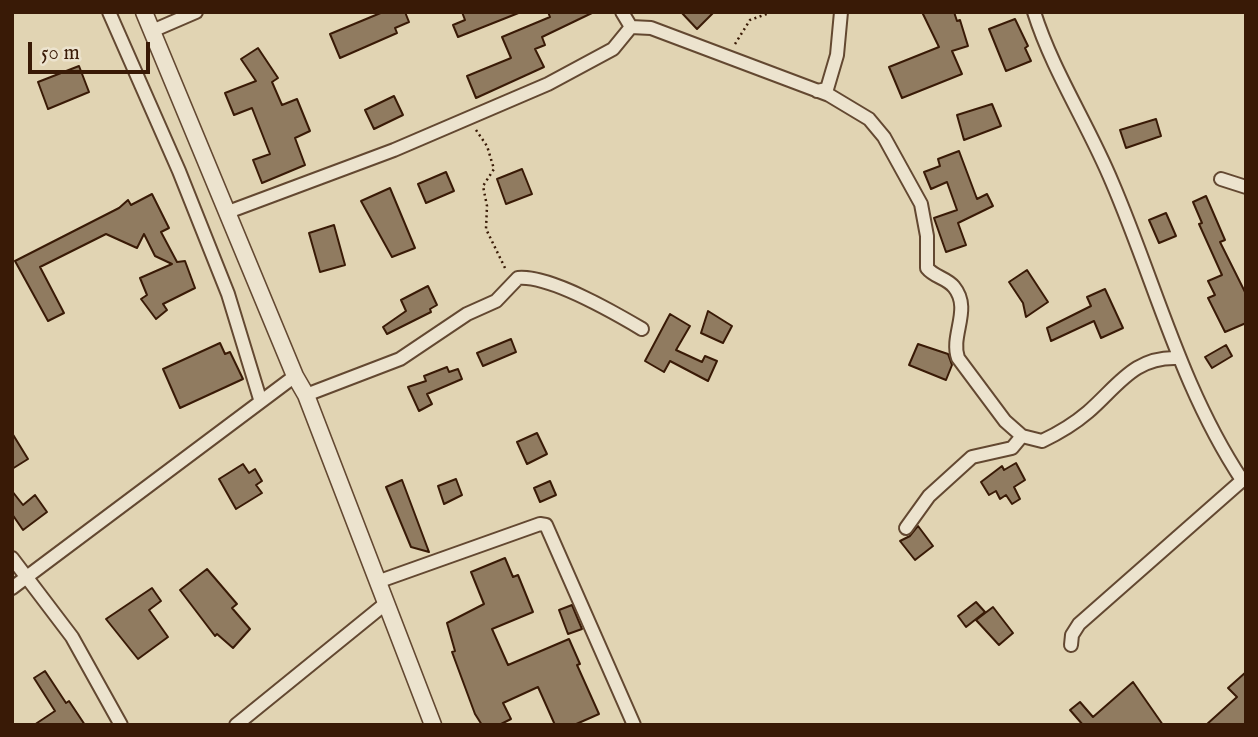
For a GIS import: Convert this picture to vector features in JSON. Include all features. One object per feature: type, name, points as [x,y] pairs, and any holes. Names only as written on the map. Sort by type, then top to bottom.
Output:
[{"type":"street","points":[[109,12],[183,181],[228,294],[260,400]]},
{"type":"street","points":[[144,12],[295,376],[306,396],[433,725]]},
{"type":"street","points":[[152,31],[196,12]]},
{"type":"street","points":[[622,12],[631,27]]},
{"type":"street","points":[[817,91],[827,89],[832,74],[841,12]]},
{"type":"street","points":[[1034,12],[1055,66],[1111,177],[1178,358],[1205,417],[1244,478],[1079,624],[1072,635],[1071,645]]},
{"type":"street","points":[[228,212],[394,150],[548,84],[613,49],[631,27]]},
{"type":"street","points":[[631,27],[663,31],[817,91],[861,113],[884,137],[921,204],[927,236],[927,268],[952,285],[959,296],[962,314],[956,348],[958,358],[1004,422],[1022,436],[1042,441],[1073,424],[1114,385],[1142,365],[1157,358],[1178,358]]},
{"type":"street","points":[[1221,179],[1246,187]]},
{"type":"street","points":[[306,396],[400,359],[467,314],[502,297],[515,280],[529,278],[571,292],[642,329]]},
{"type":"street","points":[[12,588],[295,376]]},
{"type":"street","points":[[906,528],[929,496],[972,457],[1012,448],[1022,436]]},
{"type":"street","points":[[377,582],[546,524],[635,725]]},
{"type":"street","points":[[12,558],[72,637],[121,725]]},
{"type":"street","points":[[236,725],[385,604]]},
{"type":"path","points":[[719,53],[740,41],[750,20],[772,12]]},
{"type":"path","points":[[470,117],[487,146],[494,165],[494,172],[483,186],[487,206],[486,229],[506,271],[515,280]]},
{"type":"building","points":[[383,12],[405,12],[409,22],[395,28],[397,33],[340,58],[330,34]]},
{"type":"building","points":[[462,12],[521,12],[458,37],[453,25],[465,20]]},
{"type":"building","points":[[548,12],[594,12],[542,37],[545,45],[535,49],[544,67],[476,98],[467,76],[511,58],[502,37],[550,17]]},
{"type":"building","points":[[681,12],[714,12],[697,29]]},
{"type":"building","points":[[922,12],[954,12],[957,21],[960,20],[968,46],[952,51],[962,74],[902,98],[889,67],[939,47]]},
{"type":"building","points":[[1015,19],[1028,46],[1025,48],[1031,61],[1006,71],[989,29]]},
{"type":"building","points":[[258,48],[278,78],[272,82],[282,105],[297,99],[310,131],[295,138],[305,165],[262,183],[253,160],[270,154],[252,108],[234,115],[225,93],[256,81],[241,59]]},
{"type":"building","points":[[79,66],[89,92],[48,109],[38,82]]},
{"type":"building","points":[[394,96],[403,115],[374,129],[365,110]]},
{"type":"building","points":[[992,104],[1001,126],[964,140],[957,115]]},
{"type":"building","points":[[1156,119],[1161,136],[1126,148],[1120,130]]},
{"type":"building","points":[[959,151],[977,199],[987,194],[993,206],[958,223],[966,245],[946,252],[934,218],[957,210],[947,182],[931,189],[924,172],[940,166],[938,159]]},
{"type":"building","points":[[522,169],[532,194],[506,204],[497,179]]},
{"type":"building","points":[[446,172],[454,191],[426,203],[418,184]]},
{"type":"building","points":[[390,188],[415,248],[392,257],[361,201]]},
{"type":"building","points":[[152,194],[169,228],[161,232],[177,262],[185,261],[195,288],[163,304],[167,310],[156,319],[141,299],[147,295],[140,278],[172,264],[155,256],[144,234],[137,248],[106,234],[40,267],[64,313],[48,321],[15,261],[119,208],[128,200],[131,205]]},
{"type":"building","points":[[1206,196],[1225,240],[1220,242],[1246,294],[1246,323],[1225,332],[1208,298],[1215,295],[1208,281],[1222,275],[1199,224],[1202,223],[1193,202]]},
{"type":"building","points":[[1166,213],[1176,236],[1159,243],[1149,220]]},
{"type":"building","points":[[334,225],[345,265],[320,272],[309,233]]},
{"type":"building","points":[[1027,270],[1048,302],[1026,317],[1023,303],[1009,282]]},
{"type":"building","points":[[428,286],[437,305],[430,309],[431,312],[387,334],[383,327],[406,311],[401,300]]},
{"type":"building","points":[[1105,289],[1123,328],[1101,338],[1094,321],[1051,341],[1047,328],[1091,306],[1087,297]]},
{"type":"building","points":[[708,311],[732,326],[723,343],[701,333]]},
{"type":"building","points":[[670,314],[690,326],[676,350],[702,362],[705,356],[717,361],[708,381],[670,361],[664,372],[645,361]]},
{"type":"building","points":[[511,339],[516,352],[483,366],[477,353]]},
{"type":"building","points":[[220,343],[225,354],[230,352],[243,379],[180,408],[163,369]]},
{"type":"building","points":[[918,344],[948,354],[952,365],[946,380],[909,365]]},
{"type":"building","points":[[1226,345],[1232,356],[1212,368],[1205,357]]},
{"type":"building","points":[[447,367],[449,372],[458,369],[462,379],[427,394],[432,404],[419,411],[408,387],[426,381],[424,376]]},
{"type":"building","points":[[12,433],[28,459],[12,469]]},
{"type":"building","points":[[537,433],[547,454],[527,464],[517,442]]},
{"type":"building","points":[[1016,463],[1025,480],[1014,487],[1020,499],[1012,504],[1006,495],[1000,499],[996,491],[989,495],[981,482],[1002,466],[1004,470]]},
{"type":"building","points":[[243,464],[249,473],[255,469],[262,481],[256,485],[262,493],[236,509],[219,479]]},
{"type":"building","points":[[456,479],[462,495],[444,504],[438,486]]},
{"type":"building","points":[[402,480],[429,552],[411,547],[386,487]]},
{"type":"building","points":[[550,481],[556,495],[540,502],[534,488]]},
{"type":"building","points":[[12,491],[23,505],[35,495],[47,512],[23,530],[12,514]]},
{"type":"building","points":[[918,526],[933,546],[915,560],[900,541],[910,536]]},
{"type":"building","points":[[505,558],[513,577],[518,575],[533,612],[492,629],[508,665],[569,639],[580,664],[577,665],[599,714],[574,725],[555,725],[538,687],[503,703],[511,719],[499,725],[482,725],[475,714],[452,652],[455,651],[447,623],[484,604],[471,572]]},
{"type":"building","points":[[207,569],[237,604],[232,608],[250,629],[233,648],[217,634],[215,636],[180,590]]},
{"type":"building","points":[[152,588],[161,601],[149,610],[168,637],[138,659],[106,619]]},
{"type":"building","points":[[976,602],[985,612],[966,627],[958,616]]},
{"type":"building","points":[[572,605],[582,629],[568,634],[559,610]]},
{"type":"building","points":[[993,607],[1013,633],[999,645],[976,620]]},
{"type":"building","points":[[45,671],[66,703],[69,701],[85,725],[34,725],[55,711],[34,678]]},
{"type":"building","points":[[1246,672],[1246,725],[1206,725],[1237,697],[1228,688]]},
{"type":"building","points":[[1133,682],[1163,725],[1083,725],[1070,710],[1080,702],[1093,717]]}]
